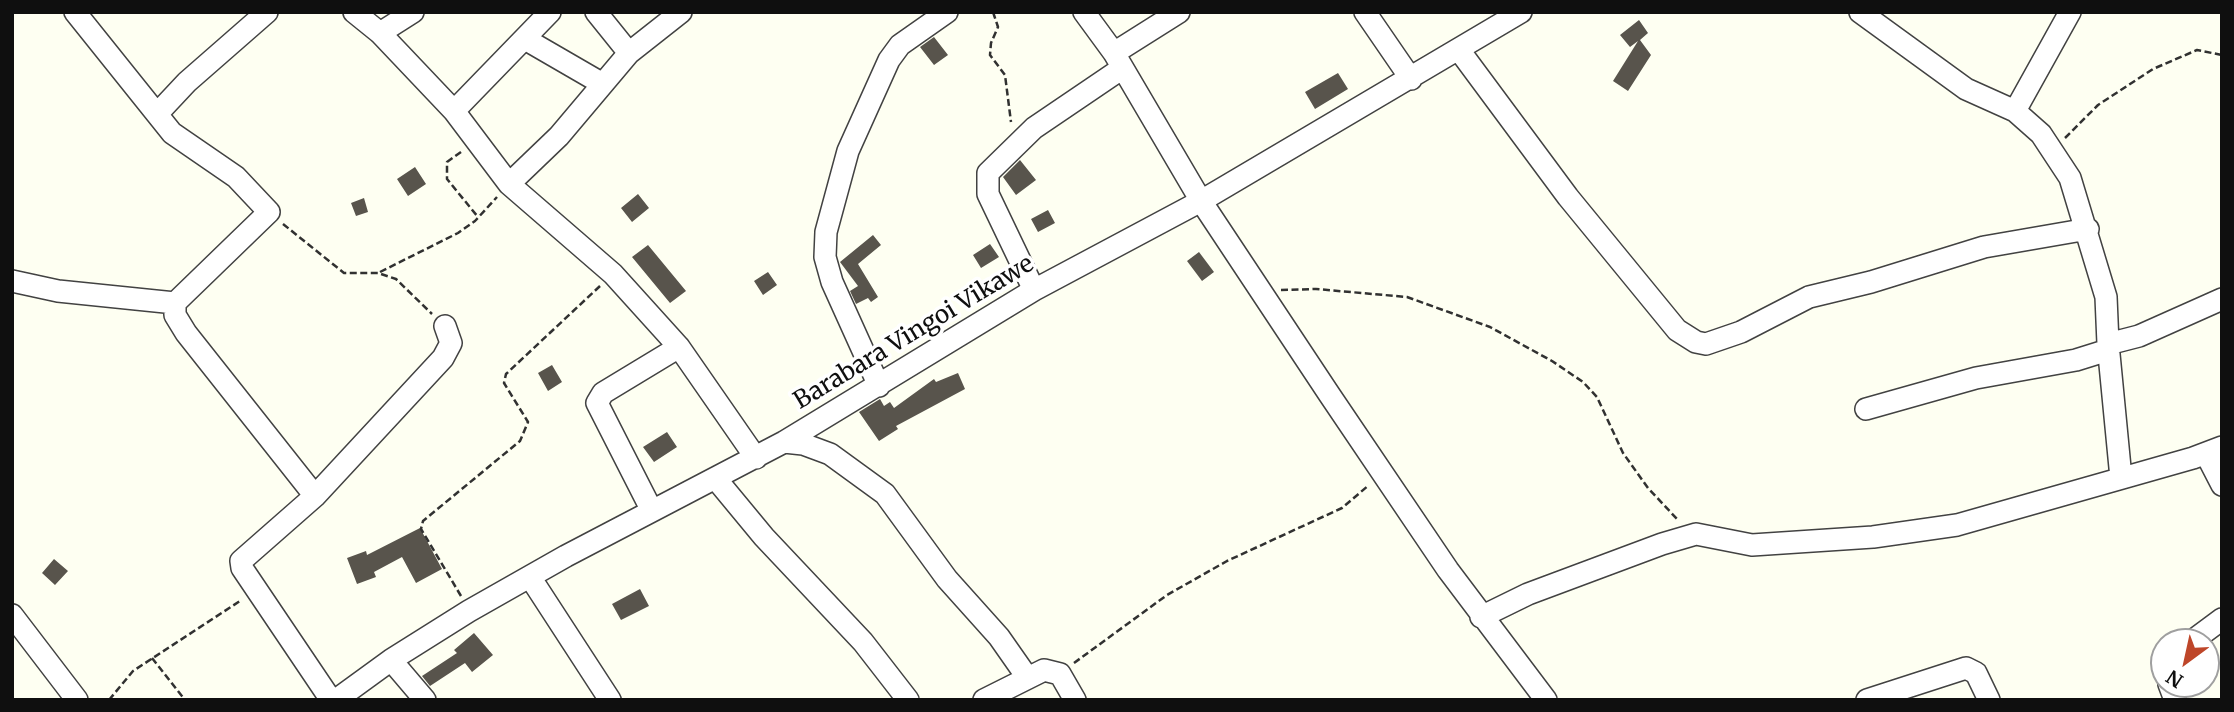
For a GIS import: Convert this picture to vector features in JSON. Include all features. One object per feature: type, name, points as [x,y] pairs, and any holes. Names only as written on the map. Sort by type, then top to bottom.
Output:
[{"type":"street","points":[[12,281],[58,291],[175,303],[269,212],[236,177],[180,141],[75,12]]},
{"type":"street","points":[[354,12],[380,33],[454,111],[509,184],[612,274],[679,347],[756,458]]},
{"type":"street","points":[[380,33],[413,12]]},
{"type":"street","points":[[454,111],[550,12]]},
{"type":"street","points":[[596,12],[629,53]]},
{"type":"street","points":[[509,184],[559,136],[629,53],[681,12]]},
{"type":"street","points":[[879,386],[832,282],[825,257],[826,232],[848,151],[889,60],[900,45],[947,12]]},
{"type":"street","points":[[1084,12],[1175,152],[1201,201],[1481,617],[1546,700]]},
{"type":"street","points":[[1034,290],[987,186],[988,173],[1012,146],[1179,12]]},
{"type":"street","points":[[1365,12],[1411,79]]},
{"type":"street","name":"Barabara Vingoi Vikawe","points":[[334,700],[469,611],[652,511],[756,458],[1034,290],[1201,201],[1521,12]]},
{"type":"street","points":[[1860,12],[1966,89],[2015,111],[2041,134],[2055,151],[2070,178],[2088,229],[2106,297],[2108,347],[2121,478]]},
{"type":"street","points":[[2015,111],[2070,12]]},
{"type":"street","points":[[157,114],[261,13]]},
{"type":"street","points":[[525,39],[601,83]]},
{"type":"street","points":[[1459,50],[1568,197],[1677,330],[1696,342],[1706,344],[1741,332],[1809,297],[1871,282],[1984,247],[2088,229]]},
{"type":"street","points":[[1866,409],[1976,378],[2076,360],[2139,336],[2222,299]]},
{"type":"street","points":[[175,303],[179,324],[315,496]]},
{"type":"street","points":[[334,700],[242,568],[243,557],[315,496],[443,358],[451,343],[445,326]]},
{"type":"street","points":[[652,511],[597,403],[603,393],[679,347]]},
{"type":"street","points":[[784,442],[803,444],[830,454],[885,495],[947,579],[999,637],[1027,677]]},
{"type":"street","points":[[1481,617],[1541,590],[1662,544],[1696,534],[1752,545],[1903,534],[2008,512],[2214,450],[2222,485]]},
{"type":"street","points":[[716,479],[764,537],[863,642],[908,700]]},
{"type":"street","points":[[530,577],[610,700]]},
{"type":"street","points":[[12,615],[77,700]]},
{"type":"street","points":[[391,660],[425,700]]},
{"type":"street","points":[[1867,700],[1966,668],[1976,674],[1989,700]]},
{"type":"street","points":[[984,700],[1044,670],[1060,674],[1075,700]]},
{"type":"path","points":[[993,12],[998,27],[990,50],[995,63],[1005,75],[1012,146]]},
{"type":"path","points":[[2055,151],[2077,123],[2098,105],[2153,69],[2197,50],[2222,55]]},
{"type":"path","points":[[475,141],[447,162],[445,170],[452,188],[478,217]]},
{"type":"path","points":[[378,273],[449,239],[478,217],[509,184]]},
{"type":"path","points":[[269,212],[344,273],[388,275],[407,287],[445,326]]},
{"type":"path","points":[[469,611],[421,529],[423,521],[520,440],[528,422],[504,383],[506,374],[612,274]]},
{"type":"path","points":[[1263,290],[1315,289],[1407,297],[1490,327],[1552,361],[1597,397],[1623,453],[1648,488],[1696,534]]},
{"type":"path","points":[[1060,674],[1179,588],[1227,561],[1342,508],[1360,496],[1382,469]]},
{"type":"path","points":[[109,700],[126,677],[151,657],[257,590]]},
{"type":"path","points":[[151,657],[185,700]]},
{"type":"building","points":[[1639,20],[1648,33],[1640,40],[1651,55],[1628,91],[1613,81],[1638,41],[1630,47],[1620,35]]},
{"type":"building","points":[[934,37],[948,55],[934,65],[920,47]]},
{"type":"building","points":[[1338,73],[1348,89],[1315,109],[1305,92]]},
{"type":"building","points":[[1020,160],[1036,180],[1016,195],[1003,177]]},
{"type":"building","points":[[415,167],[426,184],[408,196],[397,179]]},
{"type":"building","points":[[638,194],[649,208],[632,222],[621,208]]},
{"type":"building","points":[[364,198],[368,212],[356,216],[351,203]]},
{"type":"building","points":[[1048,210],[1055,223],[1038,232],[1031,219]]},
{"type":"building","points":[[873,235],[881,245],[858,264],[878,297],[871,302],[868,298],[856,304],[850,291],[858,286],[840,262]]},
{"type":"building","points":[[990,244],[999,257],[981,268],[973,255]]},
{"type":"building","points":[[648,245],[686,291],[670,303],[632,257]]},
{"type":"building","points":[[1199,252],[1214,272],[1202,281],[1187,261]]},
{"type":"building","points":[[768,272],[777,285],[763,295],[754,281]]},
{"type":"building","points":[[552,365],[562,382],[548,391],[538,373]]},
{"type":"building","points":[[958,373],[965,389],[896,426],[898,429],[879,441],[859,412],[880,399],[884,406],[890,402],[894,408],[934,379],[936,382]]},
{"type":"building","points":[[667,432],[677,447],[654,462],[643,447]]},
{"type":"building","points":[[420,528],[442,569],[416,583],[402,557],[374,572],[376,577],[357,584],[347,558],[366,551],[367,555]]},
{"type":"building","points":[[54,559],[68,571],[55,585],[42,573]]},
{"type":"building","points":[[640,589],[649,606],[621,620],[612,604]]},
{"type":"building","points":[[474,633],[493,655],[472,672],[465,663],[430,686],[422,676],[457,653],[454,650]]}]
